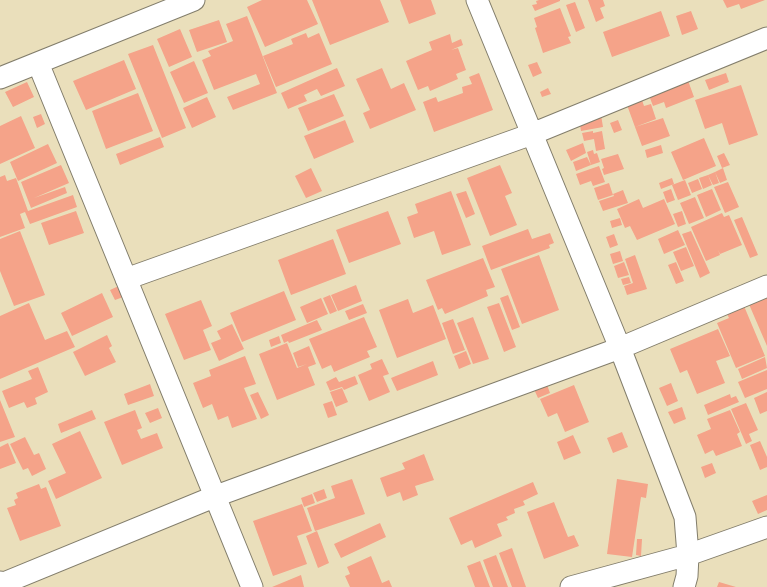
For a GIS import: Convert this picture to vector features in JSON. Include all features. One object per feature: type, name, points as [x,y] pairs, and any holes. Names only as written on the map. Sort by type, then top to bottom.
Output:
[{"type":"street","points":[[0,78],[194,0]]},
{"type":"street","points":[[477,0],[620,348],[685,517],[688,555],[687,576],[684,587]]},
{"type":"street","points":[[126,279],[532,134],[767,38]]},
{"type":"street","points":[[38,63],[252,587]]},
{"type":"street","points":[[0,582],[4,583],[216,496],[620,348],[767,286]]},
{"type":"street","points":[[571,587],[688,555],[767,527]]},
{"type":"building","points":[[262,0],[307,0],[318,24],[265,47],[247,7]]},
{"type":"building","points":[[312,0],[380,0],[389,22],[330,45]]},
{"type":"building","points":[[400,0],[431,0],[436,14],[409,24]]},
{"type":"building","points":[[588,0],[603,0],[605,6],[600,8],[604,18],[596,22]]},
{"type":"building","points":[[723,0],[765,0],[741,9],[739,4],[727,8]]},
{"type":"building","points":[[536,1],[560,1],[535,11],[532,5],[537,4]]},
{"type":"building","points":[[575,2],[585,28],[576,32],[566,5]]},
{"type":"building","points":[[560,8],[571,36],[568,37],[571,43],[543,53],[535,28],[537,27],[534,18]]},
{"type":"building","points":[[661,11],[670,36],[612,57],[603,32]]},
{"type":"building","points":[[691,11],[698,29],[682,35],[676,16]]},
{"type":"building","points":[[247,16],[277,93],[233,110],[227,97],[260,84],[256,74],[214,90],[202,60],[211,56],[208,51],[233,41],[226,24]]},
{"type":"building","points":[[219,20],[227,42],[197,52],[189,30]]},
{"type":"building","points":[[180,29],[192,57],[169,67],[157,39]]},
{"type":"building","points":[[306,33],[308,38],[319,33],[332,64],[276,87],[263,56],[293,44],[291,39]]},
{"type":"building","points":[[450,34],[452,43],[461,39],[463,45],[451,50],[458,48],[466,70],[456,74],[458,79],[430,91],[428,86],[418,90],[406,61],[432,50],[429,42]]},
{"type":"building","points":[[153,45],[186,128],[162,138],[128,54]]},
{"type":"building","points":[[124,60],[136,89],[86,110],[73,81]]},
{"type":"building","points":[[194,61],[208,93],[184,103],[170,72]]},
{"type":"building","points":[[537,62],[542,73],[533,77],[528,65]]},
{"type":"building","points":[[337,68],[345,86],[321,96],[317,89],[304,95],[307,101],[288,109],[281,93]]},
{"type":"building","points":[[382,68],[391,89],[404,83],[416,110],[370,129],[363,113],[370,110],[356,79]]},
{"type":"building","points":[[479,73],[493,110],[434,132],[423,102],[436,97],[438,102],[463,93],[462,87],[472,84],[469,77]]},
{"type":"building","points":[[726,73],[729,82],[709,90],[705,80]]},
{"type":"building","points":[[686,75],[694,97],[666,108],[664,102],[653,106],[647,90]]},
{"type":"building","points":[[27,82],[34,97],[13,107],[5,92]]},
{"type":"building","points":[[741,85],[758,135],[729,145],[722,123],[705,129],[695,100]]},
{"type":"building","points":[[548,88],[551,94],[542,97],[540,92]]},
{"type":"building","points":[[138,93],[153,131],[106,149],[92,111]]},
{"type":"building","points":[[334,94],[344,116],[308,131],[298,108]]},
{"type":"building","points":[[207,97],[216,117],[192,128],[183,108]]},
{"type":"building","points":[[642,100],[644,106],[651,104],[656,119],[635,127],[627,105]]},
{"type":"building","points":[[41,114],[45,124],[37,128],[33,117]]},
{"type":"building","points":[[601,115],[603,127],[581,131],[579,118]]},
{"type":"building","points":[[21,116],[35,148],[0,164],[0,126]]},
{"type":"building","points":[[663,118],[670,136],[642,146],[635,127]]},
{"type":"building","points":[[345,120],[354,142],[314,159],[304,136]]},
{"type":"building","points":[[618,120],[622,130],[614,133],[610,123]]},
{"type":"building","points":[[593,131],[593,133],[602,131],[605,149],[596,151],[594,139],[584,141],[582,133]]},
{"type":"building","points":[[160,137],[164,147],[120,165],[116,154]]},
{"type":"building","points":[[704,138],[716,166],[683,180],[671,152]]},
{"type":"building","points":[[583,143],[586,153],[571,161],[566,150]]},
{"type":"building","points":[[48,144],[57,163],[18,181],[10,162]]},
{"type":"building","points":[[661,145],[663,153],[647,158],[645,150]]},
{"type":"building","points":[[593,150],[594,154],[597,153],[600,162],[591,165],[587,152]]},
{"type":"building","points":[[724,153],[730,165],[722,168],[717,156]]},
{"type":"building","points":[[618,154],[624,169],[604,175],[602,169],[604,168],[601,159]]},
{"type":"building","points":[[587,157],[591,165],[576,171],[573,162]]},
{"type":"building","points":[[61,165],[69,183],[34,198],[65,187],[67,193],[31,208],[21,182]]},
{"type":"building","points":[[500,165],[512,193],[505,196],[517,225],[490,236],[467,178]]},
{"type":"building","points":[[599,166],[605,182],[593,186],[591,181],[580,185],[576,174]]},
{"type":"building","points":[[311,168],[322,191],[306,198],[295,176]]},
{"type":"building","points":[[723,168],[727,180],[720,183],[715,172]]},
{"type":"building","points":[[715,172],[719,183],[713,185],[708,175]]},
{"type":"building","points":[[5,175],[7,181],[16,178],[28,211],[73,195],[77,207],[30,224],[25,212],[20,214],[25,228],[0,237],[0,177]]},
{"type":"building","points":[[708,175],[712,185],[703,189],[699,178]]},
{"type":"building","points":[[672,178],[674,184],[661,189],[659,183]]},
{"type":"building","points":[[698,179],[702,189],[692,193],[688,183]]},
{"type":"building","points":[[685,180],[691,195],[678,200],[672,185]]},
{"type":"building","points":[[728,182],[739,207],[725,213],[714,187]]},
{"type":"building","points":[[609,183],[613,195],[598,200],[594,188]]},
{"type":"building","points":[[671,189],[675,200],[667,203],[663,192]]},
{"type":"building","points":[[712,189],[721,210],[706,217],[697,195]]},
{"type":"building","points":[[623,190],[628,203],[603,211],[599,201],[614,196],[613,194]]},
{"type":"building","points":[[451,191],[471,245],[442,255],[434,231],[414,238],[407,217],[418,213],[415,204]]},
{"type":"building","points":[[466,191],[475,214],[466,218],[456,194]]},
{"type":"building","points":[[695,197],[704,218],[689,224],[680,203]]},
{"type":"building","points":[[639,199],[643,208],[664,199],[675,224],[637,240],[630,226],[625,228],[617,209]]},
{"type":"building","points":[[76,211],[84,233],[49,245],[41,223]]},
{"type":"building","points":[[388,211],[401,244],[349,263],[336,230]]},
{"type":"building","points":[[682,211],[686,224],[678,227],[673,214]]},
{"type":"building","points":[[722,213],[724,217],[729,215],[742,245],[720,254],[718,250],[720,255],[706,261],[691,227]]},
{"type":"building","points":[[742,217],[758,255],[750,258],[734,220]]},
{"type":"building","points":[[620,218],[622,225],[612,228],[610,221]]},
{"type":"building","points":[[528,229],[532,239],[550,233],[554,243],[549,245],[550,248],[491,270],[482,246]]},
{"type":"building","points":[[678,230],[685,245],[664,254],[658,239]]},
{"type":"building","points":[[20,231],[45,295],[14,306],[0,271],[0,239]]},
{"type":"building","points":[[691,231],[710,273],[700,278],[682,234]]},
{"type":"building","points":[[614,234],[618,245],[610,248],[606,237]]},
{"type":"building","points":[[333,239],[346,274],[291,295],[278,260]]},
{"type":"building","points":[[686,247],[694,266],[681,271],[673,252]]},
{"type":"building","points":[[620,251],[623,261],[613,264],[610,254]]},
{"type":"building","points":[[539,255],[559,310],[522,324],[501,269]]},
{"type":"building","points":[[635,255],[647,289],[627,295],[624,286],[633,283],[625,259]]},
{"type":"building","points":[[483,258],[495,287],[486,290],[488,296],[445,314],[442,308],[438,310],[426,280]]},
{"type":"building","points":[[624,262],[629,275],[618,278],[614,266]]},
{"type":"building","points":[[676,262],[684,281],[676,284],[668,265]]},
{"type":"building","points":[[629,277],[631,283],[623,285],[621,279]]},
{"type":"building","points":[[121,285],[126,296],[115,300],[110,290]]},
{"type":"building","points":[[356,285],[362,301],[338,311],[331,295]]},
{"type":"building","points":[[284,291],[296,320],[242,342],[230,313]]},
{"type":"building","points":[[102,293],[113,317],[72,336],[61,313]]},
{"type":"building","points":[[767,294],[767,346],[748,302]]},
{"type":"building","points":[[330,295],[337,311],[330,314],[323,298]]},
{"type":"building","points":[[508,295],[520,327],[512,330],[500,298]]},
{"type":"building","points":[[321,298],[328,314],[307,323],[300,307]]},
{"type":"building","points":[[408,299],[413,313],[433,305],[446,339],[397,358],[379,310]]},
{"type":"building","points":[[201,300],[212,326],[203,330],[211,350],[184,360],[165,314]]},
{"type":"building","points":[[29,303],[45,340],[67,331],[75,347],[0,379],[0,316]]},
{"type":"building","points":[[499,303],[516,347],[504,352],[487,307]]},
{"type":"building","points":[[363,304],[367,313],[349,320],[345,311]]},
{"type":"building","points":[[744,306],[765,356],[736,368],[717,323],[729,318],[727,314]]},
{"type":"building","points":[[364,317],[377,347],[367,351],[370,357],[334,372],[331,365],[322,369],[309,339]]},
{"type":"building","points":[[473,317],[489,359],[473,364],[457,323]]},
{"type":"building","points":[[453,319],[465,350],[453,354],[442,323]]},
{"type":"building","points":[[317,320],[322,330],[289,343],[288,341],[284,343],[281,335]]},
{"type":"building","points":[[232,324],[244,349],[219,361],[211,343],[221,339],[217,331]]},
{"type":"building","points":[[718,329],[730,356],[716,361],[725,383],[697,394],[687,370],[680,373],[670,349]]},
{"type":"building","points":[[107,335],[112,346],[109,348],[116,362],[85,376],[73,352]]},
{"type":"building","points":[[279,336],[281,343],[271,347],[269,340]]},
{"type":"building","points":[[287,343],[297,368],[307,364],[298,367],[293,353],[309,346],[316,364],[308,367],[315,385],[277,400],[259,354]]},
{"type":"building","points":[[466,351],[471,364],[459,369],[454,356]]},
{"type":"building","points":[[245,356],[256,384],[244,388],[257,419],[232,428],[228,416],[218,420],[212,404],[203,408],[193,383],[211,376],[209,370]]},
{"type":"building","points":[[765,357],[767,368],[742,379],[738,369]]},
{"type":"building","points":[[382,359],[389,374],[383,376],[390,392],[369,401],[358,375],[372,369],[370,364]]},
{"type":"building","points":[[433,361],[438,375],[397,391],[391,378]]},
{"type":"building","points":[[38,367],[48,392],[35,398],[37,404],[27,408],[24,402],[9,408],[2,391],[32,379],[28,371]]},
{"type":"building","points":[[767,370],[767,389],[745,398],[738,382]]},
{"type":"building","points":[[355,376],[358,384],[344,390],[342,387],[330,391],[326,382],[336,377],[339,382]]},
{"type":"building","points":[[546,382],[550,393],[538,398],[533,387]]},
{"type":"building","points":[[671,383],[678,401],[667,406],[659,388]]},
{"type":"building","points":[[150,384],[154,396],[128,405],[124,394]]},
{"type":"building","points":[[574,385],[589,422],[565,432],[557,413],[548,417],[540,399]]},
{"type":"building","points":[[342,388],[348,402],[336,407],[330,392]]},
{"type":"building","points":[[258,392],[269,415],[261,419],[250,395]]},
{"type":"building","points":[[767,392],[767,411],[760,414],[754,398]]},
{"type":"building","points":[[730,394],[731,398],[736,396],[739,402],[708,415],[704,405]]},
{"type":"building","points":[[0,400],[15,437],[0,442]]},
{"type":"building","points":[[332,401],[337,415],[328,418],[323,404]]},
{"type":"building","points":[[746,403],[758,430],[749,434],[752,441],[746,444],[731,409]]},
{"type":"building","points":[[682,407],[686,419],[674,424],[668,412]]},
{"type":"building","points":[[158,408],[162,418],[150,423],[145,413]]},
{"type":"building","points":[[92,410],[96,419],[61,433],[58,424]]},
{"type":"building","points":[[135,410],[142,428],[137,430],[141,439],[157,433],[163,448],[122,465],[104,422]]},
{"type":"building","points":[[730,410],[740,432],[737,434],[742,446],[716,456],[713,450],[705,454],[697,435],[711,429],[707,419]]},
{"type":"building","points":[[80,431],[102,478],[56,499],[48,481],[66,473],[52,444]]},
{"type":"building","points":[[622,432],[628,447],[613,453],[607,438]]},
{"type":"building","points":[[573,435],[581,453],[564,460],[557,442]]},
{"type":"building","points":[[25,437],[34,455],[39,453],[46,469],[32,476],[28,468],[23,470],[10,444]]},
{"type":"building","points":[[760,441],[767,457],[767,467],[760,470],[750,445]]},
{"type":"building","points":[[8,443],[16,463],[0,469],[0,447]]},
{"type":"building","points":[[424,454],[434,480],[415,486],[418,495],[403,501],[400,492],[387,497],[380,478],[405,469],[402,463]]},
{"type":"building","points":[[712,463],[716,473],[705,478],[701,467]]},
{"type":"building","points":[[352,479],[365,514],[315,531],[307,508],[335,498],[331,486]]},
{"type":"building","points":[[617,479],[648,484],[646,498],[641,497],[632,557],[607,554]]},
{"type":"building","points":[[533,482],[538,494],[523,501],[525,505],[514,509],[515,513],[506,517],[508,520],[497,524],[502,536],[475,548],[472,540],[461,545],[449,518]]},
{"type":"building","points":[[39,484],[41,489],[46,487],[61,526],[20,541],[7,508],[16,505],[14,500],[18,498],[16,493]]},
{"type":"building","points":[[324,489],[327,498],[317,502],[313,493]]},
{"type":"building","points":[[312,494],[315,503],[304,507],[301,498]]},
{"type":"building","points":[[767,495],[767,510],[758,514],[752,501]]},
{"type":"building","points":[[554,502],[568,537],[574,535],[579,546],[544,559],[527,512]]},
{"type":"building","points":[[302,504],[312,531],[297,536],[307,564],[273,576],[253,521]]},
{"type":"building","points":[[380,523],[386,537],[341,558],[334,544]]},
{"type":"building","points":[[317,531],[329,563],[318,568],[306,536]]},
{"type":"building","points":[[637,539],[642,539],[641,556],[636,555]]},
{"type":"building","points":[[512,548],[526,587],[512,587],[499,553]]},
{"type":"building","points":[[496,555],[508,587],[493,587],[483,560]]},
{"type":"building","points":[[371,556],[382,583],[389,580],[392,587],[350,587],[345,576],[350,574],[347,567]]},
{"type":"building","points":[[480,561],[490,587],[475,587],[467,566]]},
{"type":"building","points":[[301,575],[304,587],[272,587]]},
{"type":"building","points":[[719,582],[736,587],[717,587]]}]
